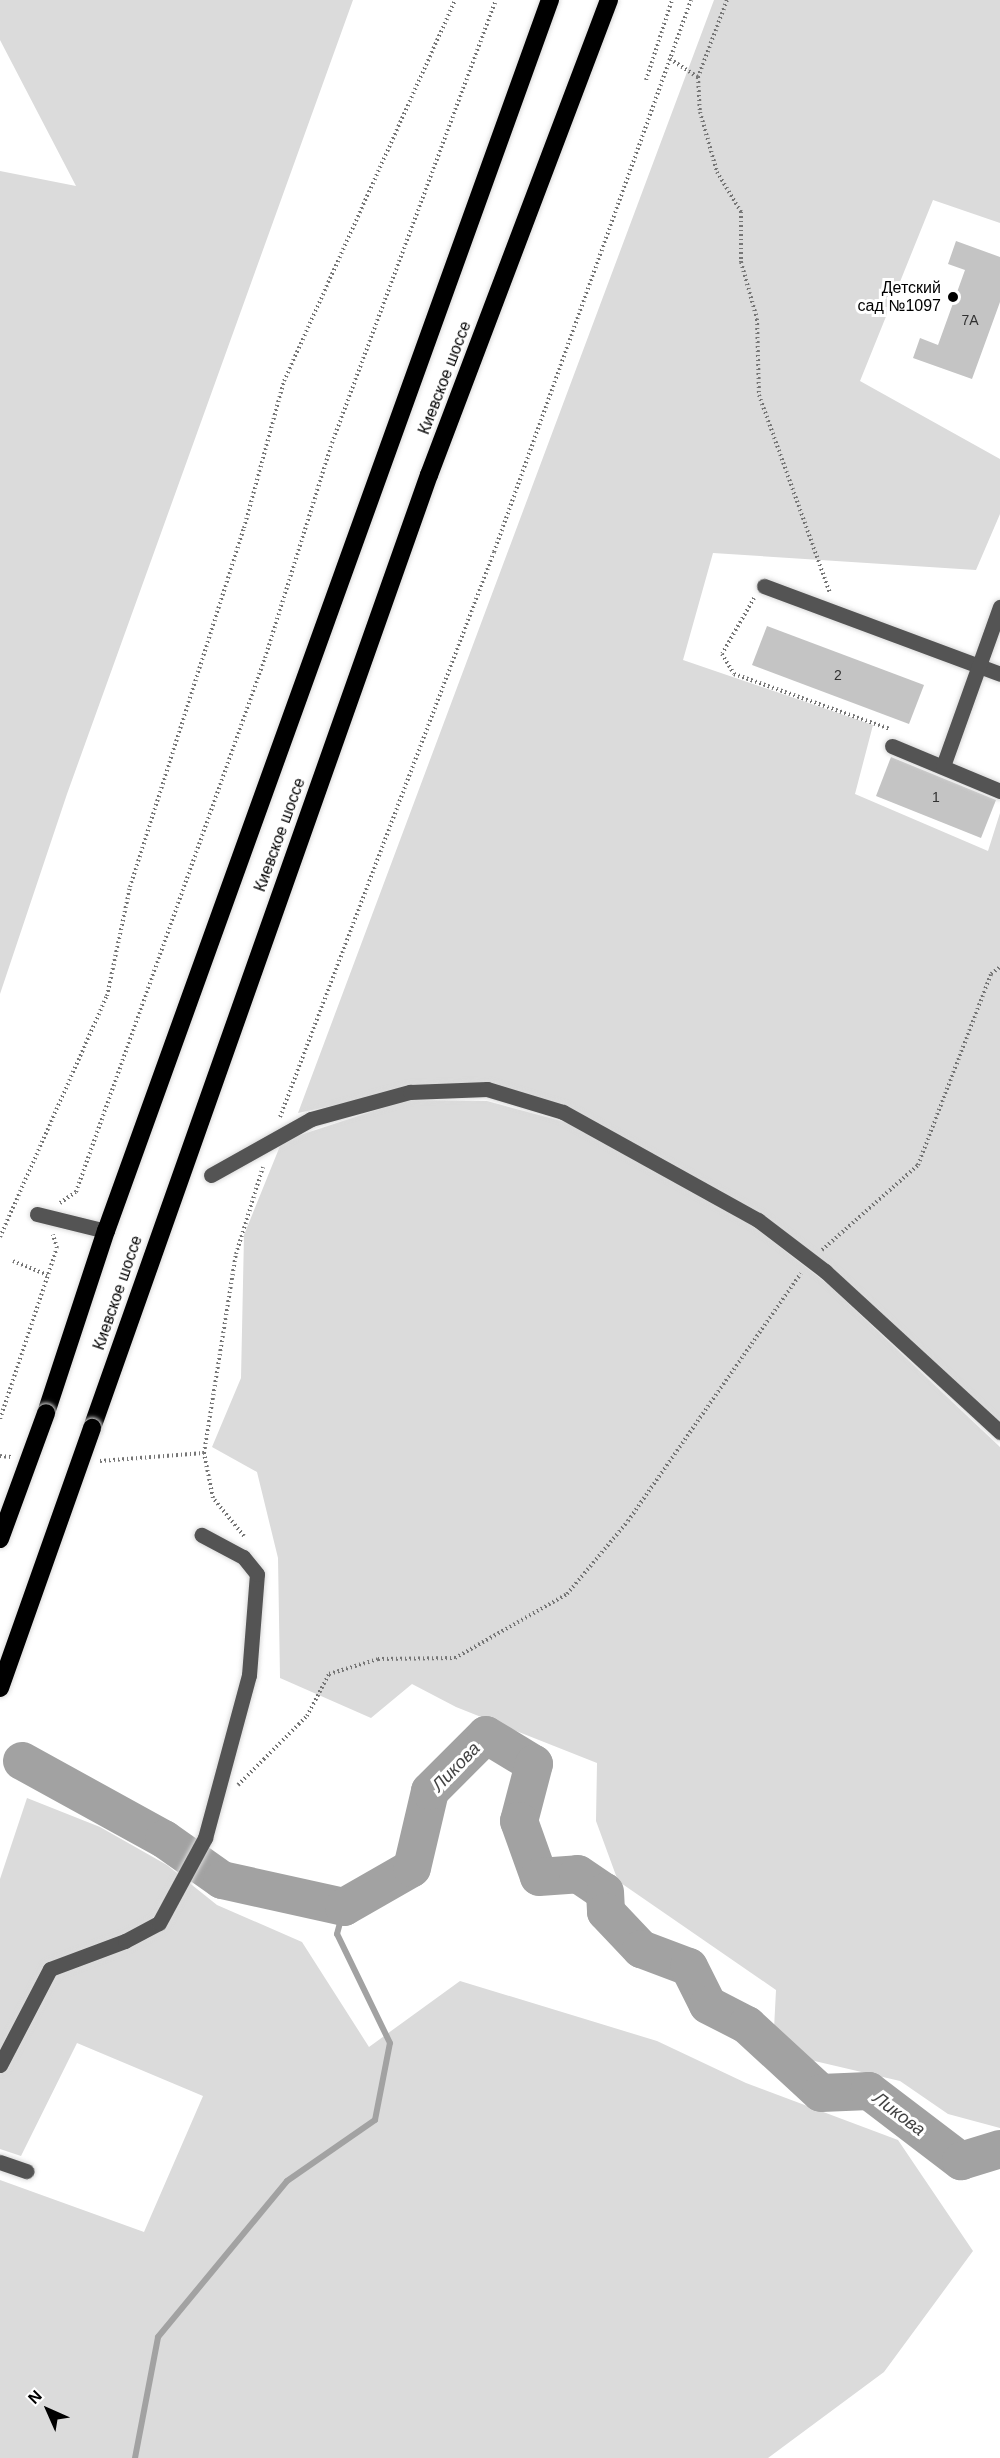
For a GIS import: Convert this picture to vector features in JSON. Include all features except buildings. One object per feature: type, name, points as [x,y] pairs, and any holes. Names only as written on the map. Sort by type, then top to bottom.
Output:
[{"type":"highway","name":"Киевское шоссе","points":[[0,1539],[46,1413],[106,1232],[550,0]]},
{"type":"highway","name":"Киевское шоссе","points":[[0,1688],[429,475],[609,0]]},
{"type":"street","points":[[764,586],[1000,674]]},
{"type":"street","points":[[943,766],[1000,607]]},
{"type":"street","points":[[896,747],[1000,791]]},
{"type":"street","points":[[211,1175],[311,1119],[410,1092],[487,1089],[563,1112],[666,1165],[758,1220],[811,1260],[1000,1432]]},
{"type":"street","points":[[37,1214],[106,1232]]},
{"type":"street","points":[[0,2065],[50,1969],[125,1941],[159,1923],[205,1838],[249,1675],[257,1574],[243,1557],[202,1535]]},
{"type":"street","points":[[0,2162],[26,2171]]},
{"type":"path","points":[[0,1237],[107,996],[130,887],[244,528],[284,381],[454,0]]},
{"type":"path","points":[[0,1419],[57,1248],[53,1218],[58,1204],[76,1192],[265,658],[332,443],[496,0]]},
{"type":"path","points":[[646,80],[672,0]]},
{"type":"path","points":[[243,1557],[246,1538],[213,1498],[204,1453],[236,1254],[270,1142],[494,552],[691,0]]},
{"type":"path","points":[[727,0],[698,77],[700,112],[717,172],[741,212],[741,262],[756,319],[759,395],[838,614]]},
{"type":"path","points":[[670,59],[698,77]]},
{"type":"path","points":[[764,586],[748,604],[722,654],[734,674],[891,730],[896,747]]},
{"type":"path","points":[[216,1799],[226,1799],[307,1716],[328,1674],[378,1659],[455,1658],[567,1594],[628,1521],[811,1260],[918,1165],[991,974],[1000,967]]},
{"type":"path","points":[[13,1261],[47,1275]]},
{"type":"shaded area","points":[[0,0],[353,0],[67,794],[0,994],[0,171],[76,186],[0,40]]},
{"type":"shaded area","points":[[714,0],[1000,0],[1000,223],[933,200],[860,381],[1000,459],[1000,514],[976,570],[713,553],[683,660],[873,725],[855,794],[988,851],[1000,813],[1000,1423],[834,1271],[660,1157],[488,1086],[417,1088],[298,1113]]},
{"type":"shaded area","points":[[407,1100],[487,1101],[565,1122],[748,1222],[830,1286],[1000,1447],[1000,2128],[948,2114],[900,2081],[806,2059],[774,2029],[776,1990],[618,1881],[596,1821],[597,1763],[456,1707],[412,1684],[371,1718],[280,1678],[278,1558],[257,1472],[212,1447],[241,1378],[244,1235],[282,1141]]},
{"type":"shaded area","points":[[27,1798],[100,1827],[167,1865],[217,1905],[302,1942],[369,2047],[460,1981],[657,2041],[746,2083],[898,2140],[973,2251],[884,2372],[768,2458],[0,2458],[0,2180],[144,2232],[203,2096],[77,2043],[21,2156],[0,2149],[0,1879]]},
{"type":"waterway","name":"Ликова","points":[[22,1761],[164,1839],[222,1880],[344,1907],[412,1868],[430,1791],[486,1735],[534,1764],[519,1821],[539,1877],[578,1874],[605,1892],[606,1912],[641,1949],[689,1967],[708,2005],[747,2025],[821,2093],[869,2091],[961,2161],[1000,2149]]},
{"type":"waterway","points":[[135,2458],[158,2337],[287,2181],[375,2120],[390,2043],[337,1934],[344,1907]]},
{"type":"place","name":"Детский сад №1097","points":[[953,297]]}]
